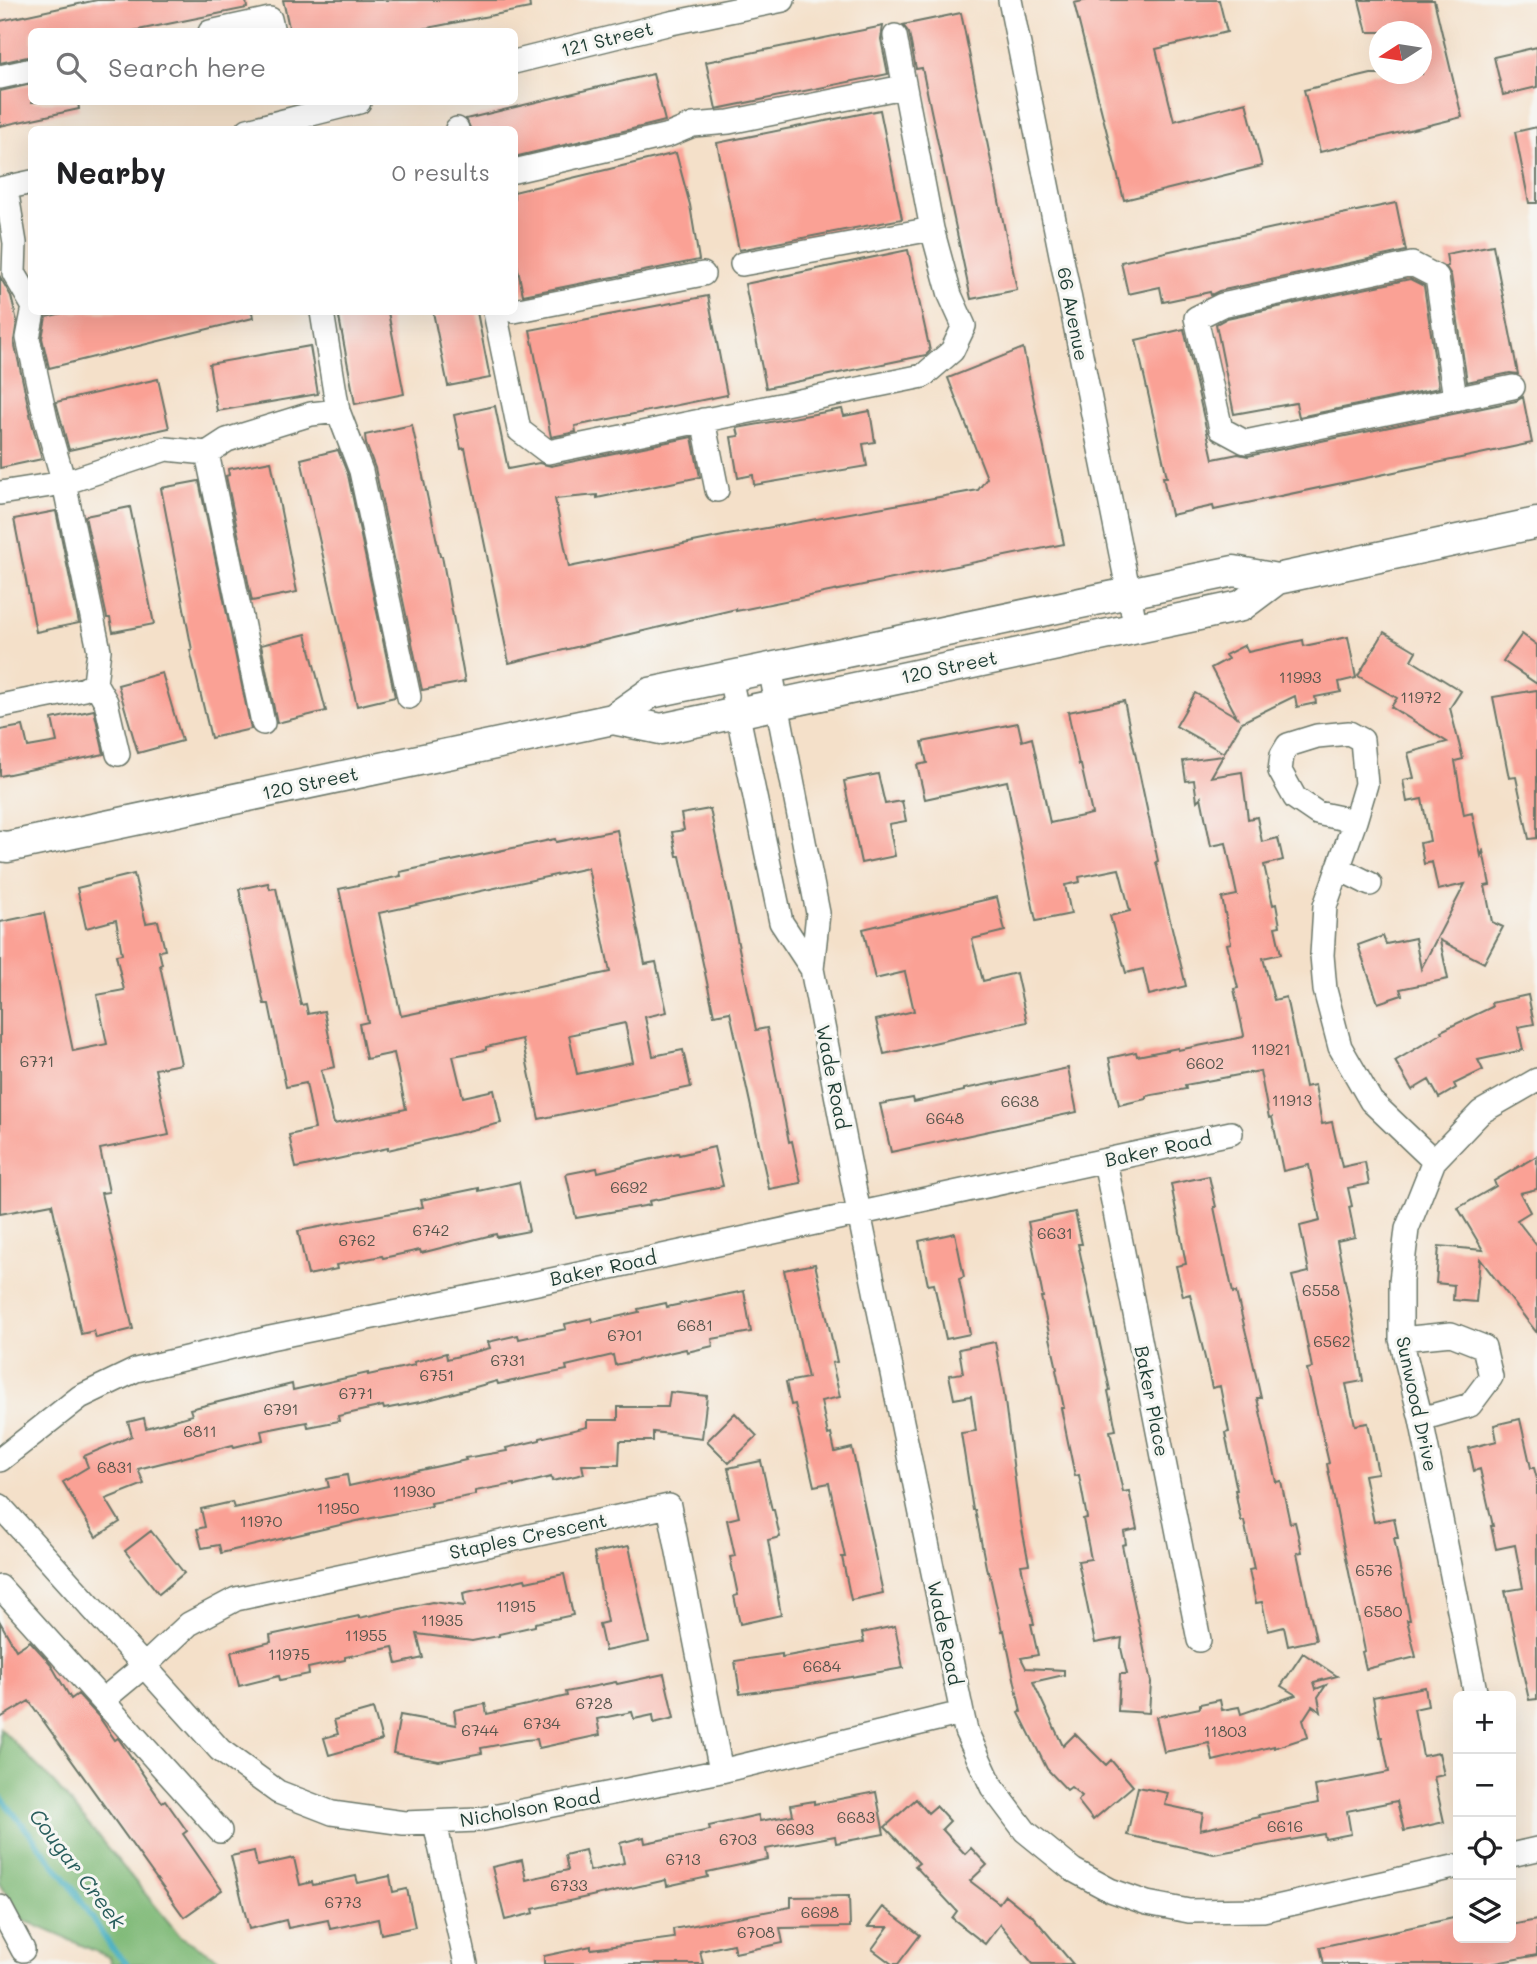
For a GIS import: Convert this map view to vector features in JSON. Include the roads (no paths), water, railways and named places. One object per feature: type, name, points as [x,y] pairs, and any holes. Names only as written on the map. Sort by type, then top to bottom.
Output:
[{"type":"main road","name":"120 Street","points":[[2,849],[613,719],[650,693],[1234,571],[1277,579],[1537,523]]},
{"type":"main road","name":"120 Street","points":[[613,719],[661,729],[1136,629],[1241,606],[1277,579]]},
{"type":"street","name":"121 Street","points":[[518,61],[671,23],[783,0]]},
{"type":"street","name":"66 Avenue","points":[[1010,0],[1136,629]]},
{"type":"street","points":[[229,28],[271,19],[272,28]]},
{"type":"street","points":[[505,315],[519,430],[548,452],[923,376],[953,351],[964,326],[950,295],[932,229],[895,36]]},
{"type":"street","points":[[0,77],[28,72]]},
{"type":"street","points":[[518,170],[669,135],[693,125],[729,122],[903,87]]},
{"type":"street","points":[[261,126],[345,105]]},
{"type":"street","points":[[28,183],[3,189],[15,243],[14,273],[28,297]]},
{"type":"street","points":[[742,264],[932,229]]},
{"type":"street","points":[[1455,398],[1437,277],[1412,264],[1222,305],[1196,318],[1221,429],[1245,442],[1513,387]]},
{"type":"street","points":[[518,310],[704,274]]},
{"type":"street","points":[[32,315],[28,338],[46,420],[64,482],[99,649],[95,683],[106,702],[118,754]]},
{"type":"street","points":[[322,315],[338,411],[361,471],[409,697]]},
{"type":"street","points":[[0,493],[64,482],[166,449],[207,453],[227,440],[311,414],[338,411]]},
{"type":"street","points":[[703,420],[717,490]]},
{"type":"street","points":[[207,453],[263,723]]},
{"type":"street","name":"Wade Road","points":[[770,668],[818,913],[812,969],[859,1213],[966,1731],[992,1787],[1025,1831],[1073,1870],[1110,1890],[1147,1903],[1189,1911],[1263,1910],[1453,1867]]},
{"type":"street","name":"Wade Road","points":[[730,677],[781,922],[812,969]]},
{"type":"street","points":[[0,706],[85,689],[95,683]]},
{"type":"street","points":[[1356,821],[1325,906],[1322,956],[1325,990],[1340,1048],[1371,1101],[1434,1161]]},
{"type":"street","points":[[1338,868],[1370,884]]},
{"type":"street","name":"Sunwood Drive","points":[[1475,1691],[1420,1419],[1401,1339],[1401,1281],[1407,1229],[1434,1161],[1481,1112],[1537,1080]]},
{"type":"street","name":"Baker Road","points":[[0,1460],[80,1397],[136,1370],[270,1338],[1231,1133]]},
{"type":"street","name":"Baker Place","points":[[1105,1161],[1199,1640]]},
{"type":"street","points":[[1401,1339],[1451,1334],[1484,1347],[1491,1377],[1470,1405],[1420,1419]]},
{"type":"street","name":"Nicholson Road","points":[[0,1506],[220,1750],[278,1792],[332,1814],[404,1823],[478,1820],[721,1770],[962,1713]]},
{"type":"street","name":"Staples Crescent","points":[[144,1666],[189,1624],[236,1599],[669,1506],[721,1770]]},
{"type":"street","points":[[0,1587],[220,1830]]},
{"type":"street","points":[[103,1700],[144,1666]]},
{"type":"street","points":[[435,1823],[466,1964]]},
{"type":"street","points":[[1516,1853],[1537,1849]]},
{"type":"street","points":[[0,1907],[23,1950]]},
{"type":"waterway","name":"Cougar Creek","points":[[0,1796],[71,1886],[111,1947],[127,1964]]}]
